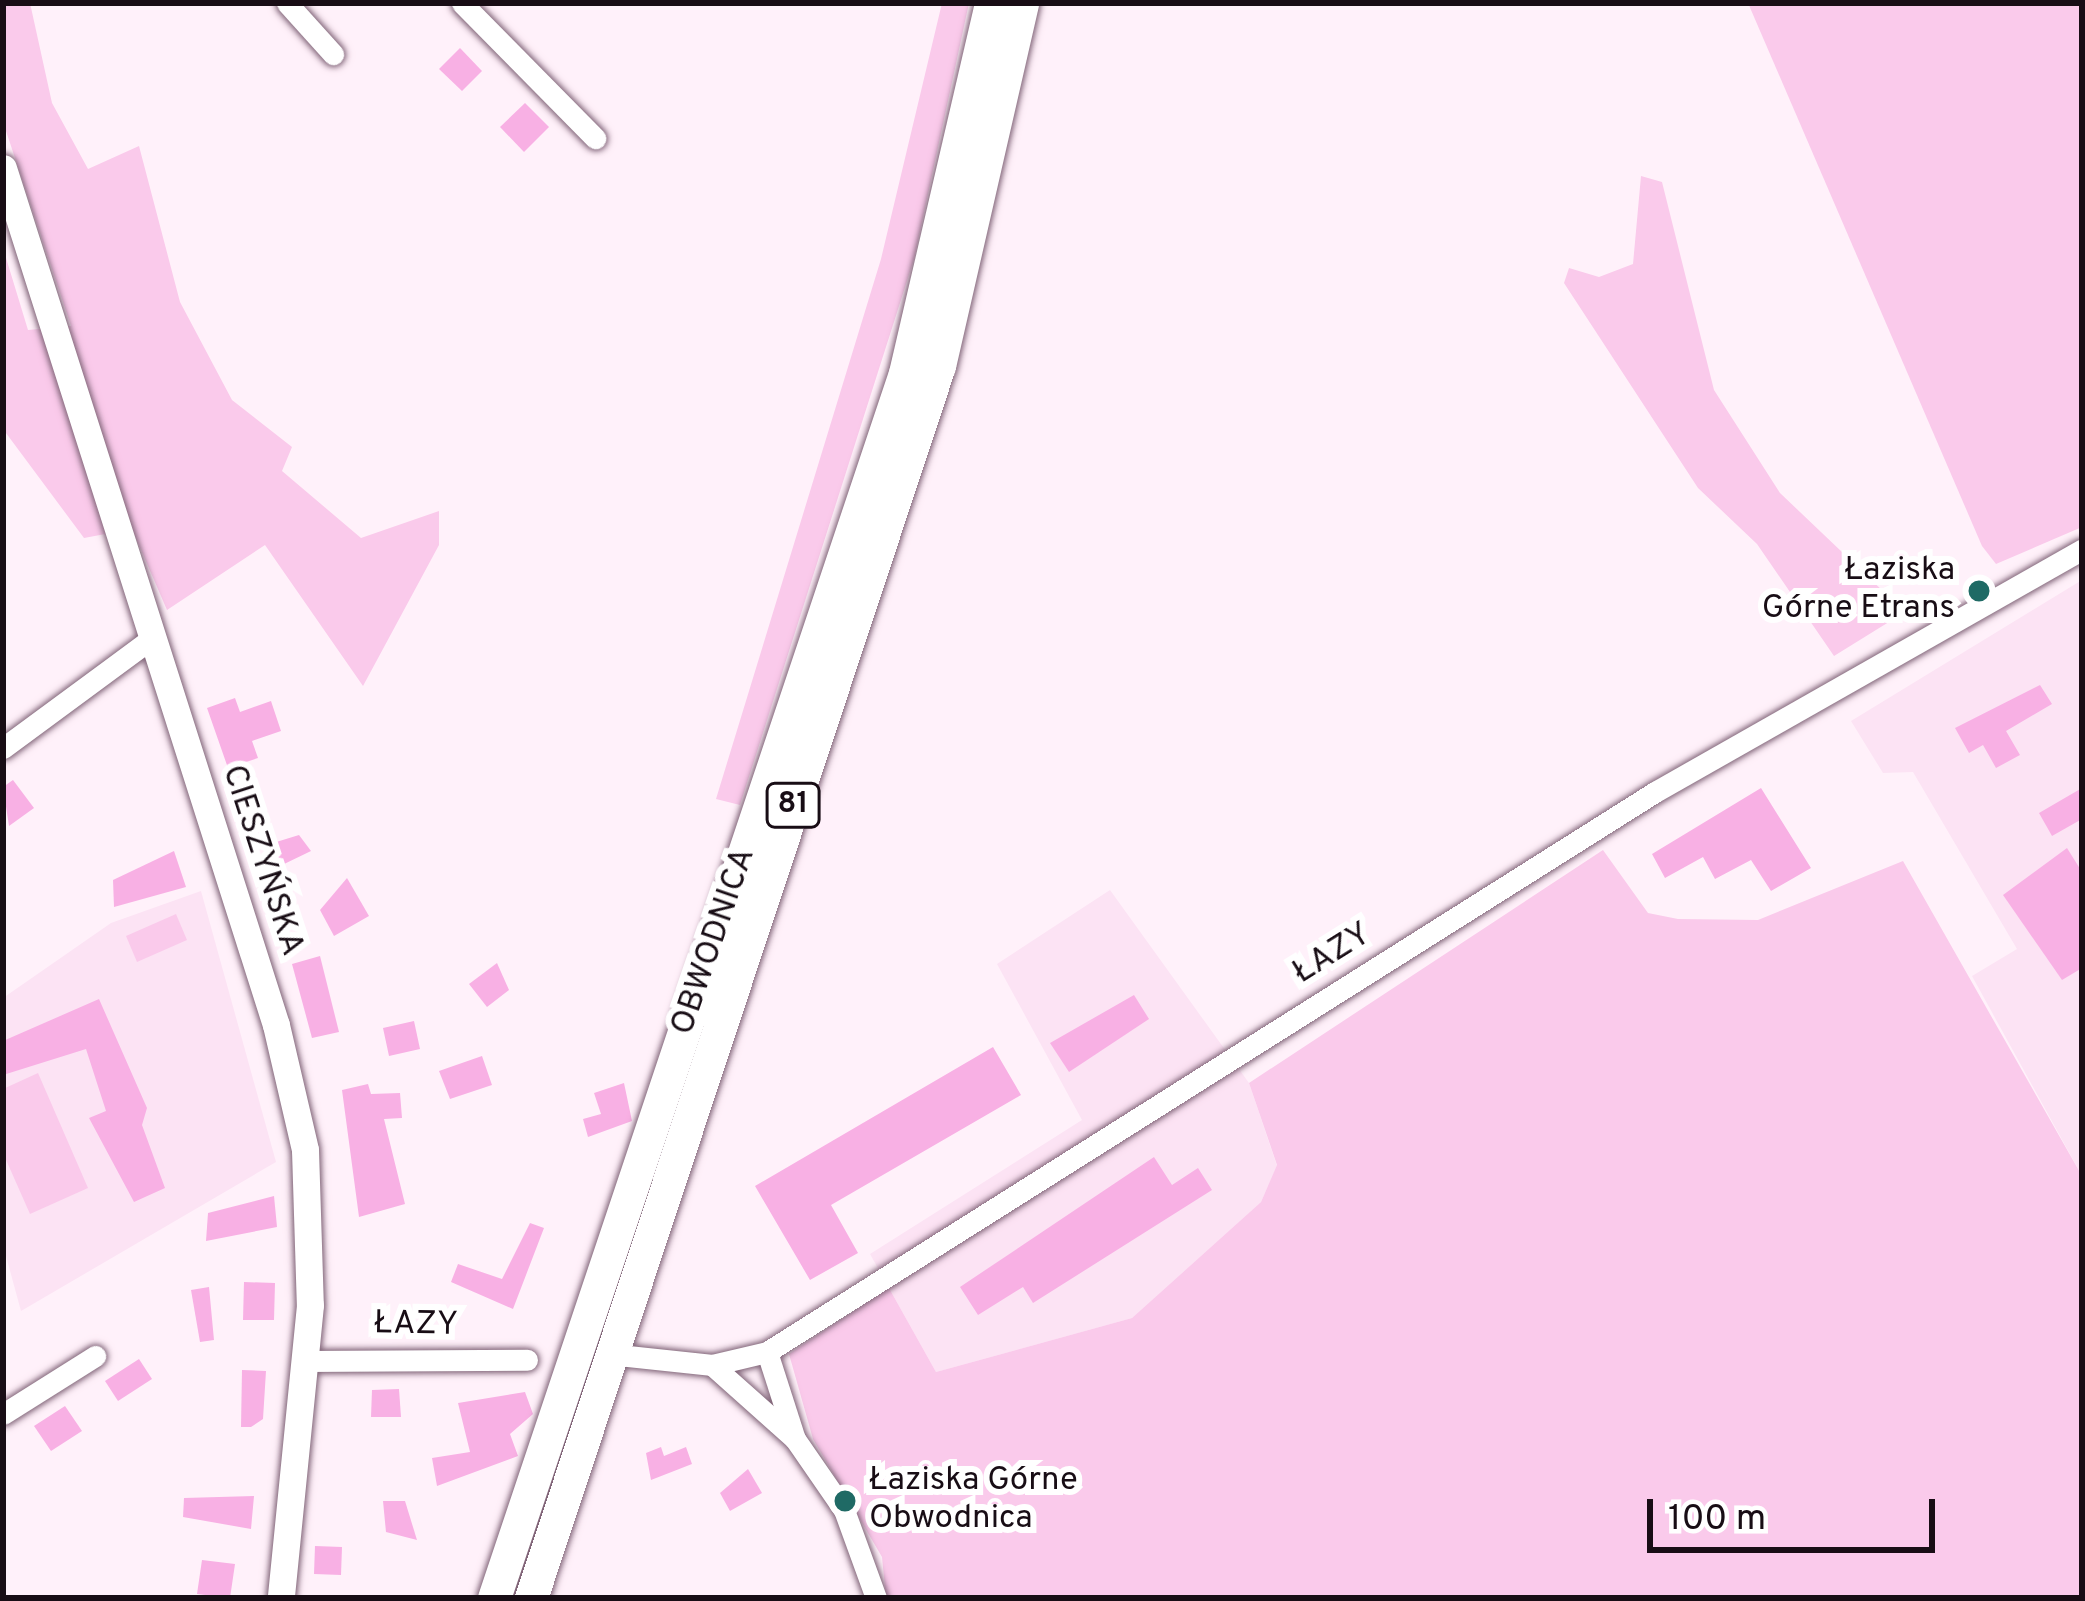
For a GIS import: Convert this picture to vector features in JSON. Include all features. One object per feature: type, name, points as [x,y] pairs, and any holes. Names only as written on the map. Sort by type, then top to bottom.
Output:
[{"type":"main road","name":"OBWODNICA","points":[[494,1598],[904,373],[991,3]]},
{"type":"main road","name":"OBWODNICA","points":[[532,1598],[939,366],[1022,3]]},
{"type":"street","points":[[287,3],[334,54]]},
{"type":"street","points":[[462,3],[595,138]]},
{"type":"street","name":"CIESZYŃSKA","points":[[3,168],[305,1150],[304,1360],[281,1598]]},
{"type":"street","name":"ŁAZY","points":[[609,1354],[712,1365],[766,1352],[1655,792],[2082,549]]},
{"type":"street","points":[[3,748],[151,639]]},
{"type":"street","points":[[766,1352],[795,1439]]},
{"type":"street","points":[[3,1414],[95,1356]]},
{"type":"street","name":"ŁAZY","points":[[304,1360],[527,1360]]},
{"type":"street","points":[[712,1365],[795,1439],[844,1510],[876,1598]]},
{"type":"shaded area","points":[[3,3],[30,3],[52,103],[88,169],[139,146],[180,302],[232,400],[292,447],[282,471],[361,538],[439,511],[439,545],[363,686],[265,545],[167,610],[132,529],[84,538],[3,429],[3,248],[28,330],[71,326],[3,122]]},
{"type":"shaded area","points":[[942,3],[969,3],[914,259],[740,805],[716,799],[881,259]]},
{"type":"shaded area","points":[[1748,3],[2082,3],[2082,527],[1996,564],[1982,546]]},
{"type":"shaded area","points":[[1641,176],[1662,182],[1714,390],[1780,493],[1905,612],[1834,656],[1757,544],[1698,488],[1564,283],[1569,268],[1599,277],[1633,264]]},
{"type":"shaded area","points":[[2082,580],[2082,1176],[1972,976],[2017,949],[1913,772],[1883,773],[1851,721]]},
{"type":"shaded area","points":[[1603,850],[1648,913],[1678,919],[1758,920],[1903,861],[2082,1176],[2082,1598],[886,1598],[882,1557],[813,1439],[789,1354],[889,1288],[936,1372],[1132,1318],[1261,1202],[1277,1165],[1249,1083]]},
{"type":"shaded area","points":[[1110,890],[1249,1083],[1277,1166],[1261,1202],[1132,1318],[936,1372],[870,1254],[1082,1120],[997,964]]},
{"type":"shaded area","points":[[201,891],[276,1162],[21,1311],[3,1245],[3,998],[111,923]]},
{"type":"shaded area","points":[[176,914],[187,940],[137,962],[126,936]]},
{"type":"shaded area","points":[[38,1073],[88,1188],[30,1214],[3,1153],[3,1089]]},
{"type":"building","points":[[460,48],[482,71],[462,91],[439,69]]},
{"type":"building","points":[[525,103],[549,127],[524,152],[500,127]]},
{"type":"building","points":[[2040,685],[2052,704],[2006,731],[2020,755],[1996,768],[1983,745],[1969,753],[1955,728]]},
{"type":"building","points":[[235,698],[240,712],[271,701],[281,731],[252,741],[258,758],[228,768],[207,708]]},
{"type":"building","points":[[13,780],[34,808],[9,826],[3,787]]},
{"type":"building","points":[[1761,788],[1811,868],[1771,891],[1751,860],[1715,879],[1703,857],[1665,878],[1652,854]]},
{"type":"building","points":[[2082,788],[2082,819],[2052,836],[2039,813]]},
{"type":"building","points":[[299,835],[311,851],[280,866],[273,843]]},
{"type":"building","points":[[2067,848],[2082,872],[2082,968],[2062,980],[2003,895]]},
{"type":"building","points":[[174,851],[186,887],[114,907],[113,880]]},
{"type":"building","points":[[347,878],[369,916],[334,936],[320,910]]},
{"type":"building","points":[[320,956],[339,1032],[312,1038],[292,964]]},
{"type":"building","points":[[497,963],[509,990],[487,1007],[469,984]]},
{"type":"building","points":[[1134,995],[1149,1019],[1069,1072],[1050,1043]]},
{"type":"building","points":[[99,999],[147,1108],[142,1125],[165,1188],[134,1202],[89,1118],[106,1111],[86,1049],[3,1075],[3,1041]]},
{"type":"building","points":[[414,1021],[420,1049],[389,1056],[383,1028]]},
{"type":"building","points":[[993,1047],[1021,1095],[831,1205],[858,1253],[810,1280],[755,1186]]},
{"type":"building","points":[[482,1056],[492,1085],[450,1099],[439,1071]]},
{"type":"building","points":[[624,1083],[632,1121],[588,1137],[583,1119],[601,1114],[594,1093]]},
{"type":"building","points":[[368,1084],[371,1094],[400,1093],[402,1118],[384,1119],[405,1204],[359,1217],[342,1090]]},
{"type":"building","points":[[1154,1157],[1172,1185],[1198,1168],[1212,1190],[1033,1303],[1023,1287],[978,1315],[960,1287]]},
{"type":"building","points":[[274,1196],[277,1227],[206,1241],[208,1213]]},
{"type":"building","points":[[530,1223],[544,1228],[513,1309],[451,1282],[458,1264],[502,1279]]},
{"type":"building","points":[[244,1282],[275,1283],[274,1320],[243,1320]]},
{"type":"building","points":[[209,1287],[214,1340],[200,1342],[191,1290]]},
{"type":"building","points":[[139,1359],[152,1379],[118,1401],[105,1381]]},
{"type":"building","points":[[242,1370],[266,1371],[263,1419],[251,1427],[241,1427]]},
{"type":"building","points":[[399,1389],[401,1417],[371,1417],[372,1390]]},
{"type":"building","points":[[525,1392],[533,1414],[510,1434],[518,1456],[437,1486],[432,1458],[470,1452],[458,1403]]},
{"type":"building","points":[[65,1406],[82,1431],[51,1451],[34,1426]]},
{"type":"building","points":[[661,1447],[664,1456],[686,1447],[692,1464],[651,1480],[646,1453]]},
{"type":"building","points":[[748,1469],[762,1493],[730,1511],[720,1493]]},
{"type":"building","points":[[254,1496],[251,1529],[183,1517],[184,1498]]},
{"type":"building","points":[[383,1501],[405,1501],[417,1540],[386,1532]]},
{"type":"building","points":[[315,1546],[342,1547],[341,1575],[314,1574]]},
{"type":"building","points":[[202,1560],[235,1564],[230,1598],[197,1594]]},
{"type":"place","name":"Łaziska Górne Etrans","points":[[1979,591]]},
{"type":"place","name":"Łaziska Górne Obwodnica","points":[[845,1501]]}]
